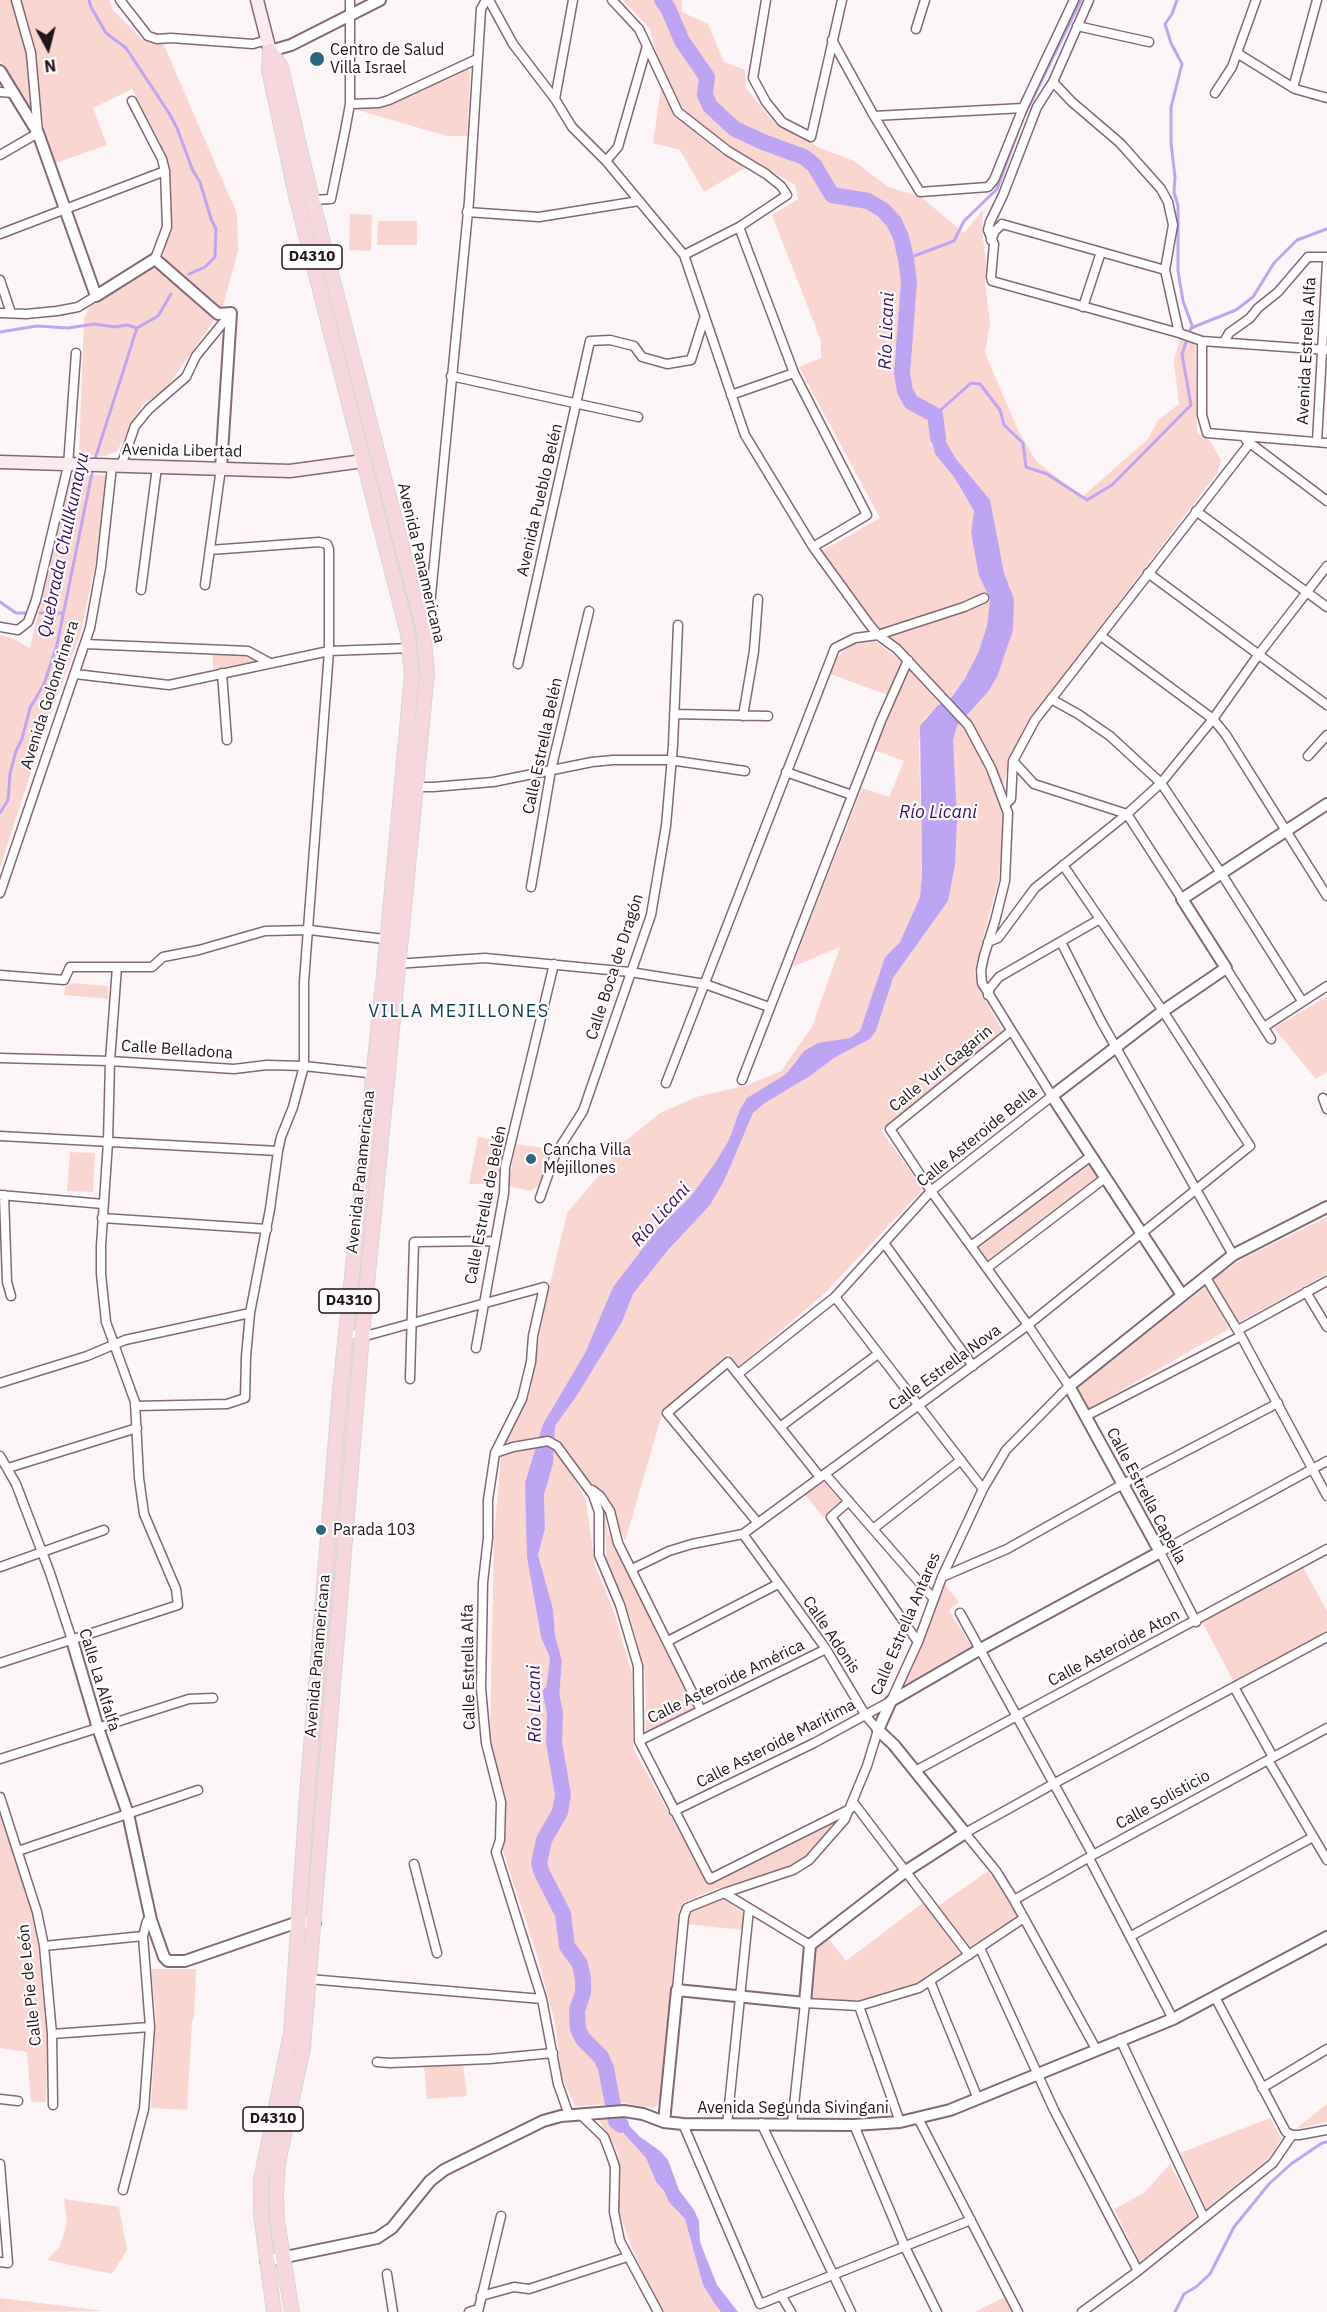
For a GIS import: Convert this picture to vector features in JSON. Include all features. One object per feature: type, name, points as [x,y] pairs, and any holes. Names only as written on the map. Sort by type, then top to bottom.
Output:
[{"type":"main road","name":"Avenida Panamericana","points":[[257,0],[268,46],[269,70],[297,200],[411,648],[412,675],[401,787],[387,1074],[325,1769],[315,1923],[303,2048],[278,2163],[276,2211],[292,2312]]},
{"type":"main road","name":"Avenida Panamericana","points":[[268,46],[281,67],[312,200],[425,644],[427,673],[416,788],[394,940]]},
{"type":"main road","name":"Avenida Libertad","points":[[0,462],[290,471],[362,459],[378,453]]},
{"type":"main road","name":"Avenida Panamericana","points":[[274,2312],[261,2214],[261,2180],[291,2033],[345,1334],[372,1073],[392,964]]},
{"type":"street","points":[[16,0],[31,53],[38,133]]},
{"type":"street","points":[[120,0],[148,36],[157,39],[171,38],[268,46],[291,45],[380,0]]},
{"type":"street","points":[[312,200],[331,199],[350,104],[348,16],[350,0]]},
{"type":"street","points":[[75,674],[169,685],[329,651],[411,648],[425,644],[429,630],[468,212],[481,9],[487,0],[513,44],[555,99],[572,127],[606,161],[684,255],[745,435],[813,548],[878,635],[897,649],[968,725],[991,768],[1006,804],[1008,831],[1005,881],[981,970],[982,983],[1052,1096],[1182,1295]]},
{"type":"street","points":[[555,99],[573,0]]},
{"type":"street","points":[[612,0],[639,29],[678,112],[728,151],[766,174],[781,186],[787,195],[739,227],[684,255]]},
{"type":"street","points":[[766,0],[753,78],[766,102],[782,122],[811,137],[842,0]]},
{"type":"street","points":[[916,29],[925,0]]},
{"type":"street","points":[[832,40],[920,192],[988,187],[994,180],[1023,108],[1074,0]]},
{"type":"street","points":[[1089,0],[1053,82],[1038,106],[990,222],[988,230],[994,244],[992,280],[1202,341],[1325,349]]},
{"type":"street","points":[[1215,93],[1232,67],[1256,0]]},
{"type":"street","points":[[1293,88],[1317,0]]},
{"type":"street","points":[[1077,26],[1149,42]]},
{"type":"street","points":[[606,161],[618,147],[647,45]]},
{"type":"street","points":[[1237,53],[1293,88],[1327,98]]},
{"type":"street","points":[[350,104],[379,103],[389,100],[477,59]]},
{"type":"street","points":[[0,70],[38,133],[96,296]]},
{"type":"street","points":[[1053,82],[1072,102],[1120,143],[1161,189],[1168,202],[1173,225],[1165,270],[1179,333]]},
{"type":"street","points":[[0,92],[13,93]]},
{"type":"street","points":[[0,313],[78,308],[155,259],[167,227],[165,171],[162,159],[132,101]]},
{"type":"street","points":[[874,116],[1023,108]]},
{"type":"street","points":[[0,155],[38,133]]},
{"type":"street","points":[[0,234],[165,171]]},
{"type":"street","points":[[468,212],[539,217],[639,201]]},
{"type":"street","points":[[991,240],[995,231],[1002,224],[1165,270]]},
{"type":"street","points":[[739,227],[794,373],[867,515],[813,548]]},
{"type":"street","points":[[1083,307],[1101,252]]},
{"type":"street","points":[[1224,342],[1229,333],[1250,318],[1278,292],[1308,257],[1327,256]]},
{"type":"street","points":[[155,259],[218,314],[231,313],[221,468],[205,585]]},
{"type":"street","name":"Avenida Estrella Alfa","points":[[1317,442],[1325,349],[1327,262]]},
{"type":"street","points":[[0,280],[11,313]]},
{"type":"street","name":"Avenida Golondrinera","points":[[0,893],[86,644],[101,567],[112,466],[135,426],[149,409],[186,377],[196,356],[231,313]]},
{"type":"street","name":"Avenida Pueblo Belén","points":[[518,664],[590,341],[610,340],[634,346],[642,357],[667,364],[691,360],[704,318]]},
{"type":"street","points":[[1202,341],[1202,415],[1207,434],[1246,440],[1327,442]]},
{"type":"street","points":[[0,627],[18,630],[28,622],[36,600],[73,466],[76,353]]},
{"type":"street","points":[[731,395],[794,373]]},
{"type":"street","points":[[452,376],[638,417]]},
{"type":"street","points":[[1246,440],[1327,501]]},
{"type":"street","points":[[1006,804],[1011,799],[1013,761],[1035,720],[1196,511],[1246,440]]},
{"type":"street","points":[[141,590],[157,467]]},
{"type":"street","points":[[1196,511],[1327,607]]},
{"type":"street","points":[[135,1406],[227,1404],[245,1398],[250,1313],[267,1229],[278,1152],[304,1066],[304,982],[310,930],[329,651],[329,549],[327,544],[319,542],[210,550]]},
{"type":"street","points":[[988,942],[998,938],[1035,888],[1127,814],[1161,783],[1213,719],[1259,654],[1327,566]]},
{"type":"street","points":[[1148,573],[1327,705]]},
{"type":"street","points":[[666,1083],[835,648],[855,638],[878,635],[936,614],[964,607],[984,598]]},
{"type":"street","points":[[743,716],[754,651],[758,599]]},
{"type":"street","name":"Calle Estrella Belén","points":[[531,888],[551,770],[590,611]]},
{"type":"street","name":"Calle Boca de Dragón","points":[[540,1198],[555,1155],[583,1111],[630,972],[646,932],[658,882],[666,826],[673,745],[678,625]]},
{"type":"street","points":[[1101,636],[1213,719],[1226,735],[1327,896]]},
{"type":"street","points":[[86,644],[248,651],[270,663]]},
{"type":"street","points":[[742,1080],[881,721],[908,660]]},
{"type":"street","points":[[222,673],[227,740]]},
{"type":"street","points":[[1051,699],[1110,736],[1161,783],[1302,1001]]},
{"type":"street","points":[[674,714],[768,716]]},
{"type":"street","points":[[1308,756],[1327,735]]},
{"type":"street","points":[[401,787],[416,788],[493,782],[613,760],[670,760],[744,771]]},
{"type":"street","points":[[1013,761],[1035,784],[1127,814],[1271,1039]]},
{"type":"street","points":[[786,772],[852,795]]},
{"type":"street","points":[[1182,899],[1327,804]]},
{"type":"street","points":[[1063,865],[1163,1011]]},
{"type":"street","points":[[988,995],[990,988],[999,977],[1100,919]]},
{"type":"street","points":[[0,975],[64,980],[70,967],[152,967],[164,957],[199,950],[265,931],[310,930],[394,940]]},
{"type":"street","points":[[1061,942],[1101,1021],[1233,1255]]},
{"type":"street","points":[[392,964],[485,958],[630,972],[705,984],[769,1007]]},
{"type":"street","name":"Calle Estrella de Belén","points":[[476,1348],[482,1304],[504,1193],[505,1167],[554,964]]},
{"type":"street","points":[[0,1663],[178,1605],[176,1589],[144,1514],[139,1478],[135,1406],[106,1322],[101,1274],[110,1061],[117,967]]},
{"type":"street","name":"Calle Asteroide Bella","points":[[738,1374],[835,1298],[931,1191],[1163,1011],[1226,968]]},
{"type":"street","points":[[1264,1027],[1327,986]]},
{"type":"street","name":"Calle Estrella Nova","points":[[632,1569],[669,1551],[743,1534],[1028,1325],[1250,1146],[1163,1011]]},
{"type":"street","name":"Calle Yuri Gagarin","points":[[931,1191],[890,1129],[1011,1031]]},
{"type":"street","name":"Calle Belladona","points":[[0,1058],[110,1061],[234,1069],[267,1065],[304,1066],[387,1074]]},
{"type":"street","points":[[1323,1098],[1327,1109]]},
{"type":"street","points":[[0,1136],[278,1152]]},
{"type":"street","points":[[971,1246],[1091,1156]]},
{"type":"street","points":[[987,1268],[1105,1178]]},
{"type":"street","points":[[931,1191],[1069,1386]]},
{"type":"street","points":[[11,1296],[7,1282],[2,1195],[104,1204]]},
{"type":"street","name":"Calle Estrella Antares","points":[[664,2122],[684,1916],[687,1908],[801,1866],[826,1843],[845,1819],[852,1806],[878,1730],[918,1642],[942,1577],[983,1489],[1006,1450],[1069,1386],[1205,1276],[1233,1255],[1327,1208]]},
{"type":"street","points":[[102,1218],[267,1229]]},
{"type":"street","points":[[410,1378],[414,1242],[494,1241]]},
{"type":"street","points":[[884,1243],[973,1366]]},
{"type":"street","points":[[1205,1276],[1278,1403],[1327,1496]]},
{"type":"street","points":[[1086,1416],[1239,1333],[1327,1281]]},
{"type":"street","name":"Calle Estrella Alfa","points":[[482,1304],[544,1287],[522,1399],[495,1454],[488,1500],[488,1538],[483,1582],[482,1699],[486,1743],[501,1802],[500,1840],[496,1852],[542,1999],[558,2084],[569,2115]]},
{"type":"street","points":[[1306,1292],[1327,1327]]},
{"type":"street","points":[[835,1298],[983,1489]]},
{"type":"street","points":[[345,1334],[369,1335],[482,1304]]},
{"type":"street","points":[[0,1383],[138,1337],[250,1313]]},
{"type":"street","points":[[780,1427],[878,1354]]},
{"type":"street","points":[[758,1523],[667,1413],[728,1362],[780,1427],[849,1501],[933,1598]]},
{"type":"street","name":"Calle Estrella Capella","points":[[1069,1386],[1196,1622]]},
{"type":"street","points":[[942,1577],[1007,1549],[1123,1484],[1278,1403]]},
{"type":"street","points":[[8,1468],[136,1428]]},
{"type":"street","points":[[495,1454],[513,1447],[548,1441],[557,1446],[597,1503],[599,1555],[620,1605],[638,1666],[639,1741],[710,1879],[852,1806],[906,1871],[969,1955]]},
{"type":"street","name":"Calle La Alfalfa","points":[[0,1456],[8,1468],[42,1552],[72,1640],[98,1728],[128,1814],[151,1920],[160,1948],[168,1960],[185,1960],[298,1922]]},
{"type":"street","points":[[873,1529],[961,1460]]},
{"type":"street","points":[[891,1701],[979,1650],[1327,1461]]},
{"type":"street","points":[[583,1481],[610,1511],[618,1543],[701,1710]]},
{"type":"street","points":[[849,1501],[831,1517],[918,1642]]},
{"type":"street","points":[[0,1567],[104,1530]]},
{"type":"street","name":"Calle Adonis","points":[[743,1534],[826,1649],[866,1716],[915,1771],[965,1833]]},
{"type":"street","name":"Calle Asteroide Aton","points":[[915,1771],[1196,1622],[1327,1549]]},
{"type":"street","points":[[668,1641],[778,1584]]},
{"type":"street","points":[[960,1613],[1055,1783],[1173,2019]]},
{"type":"street","points":[[792,2124],[810,1945],[906,1871],[965,1833],[1327,1637]]},
{"type":"street","name":"Calle Asteroide América","points":[[639,1741],[826,1649]]},
{"type":"street","points":[[1234,1687],[1270,1758],[1327,1860]]},
{"type":"street","points":[[0,1760],[189,1699],[213,1698]]},
{"type":"street","name":"Calle Asteroide Marítima","points":[[675,1811],[866,1716],[891,1701]]},
{"type":"street","name":"Calle Solisticio","points":[[1014,1900],[1327,1728]]},
{"type":"street","points":[[18,1851],[198,1790]]},
{"type":"street","name":"Calle Pie de León","points":[[0,1797],[37,1912],[44,1946],[52,2034],[53,2105]]},
{"type":"street","points":[[965,1833],[996,1871],[1014,1900],[1096,2049]]},
{"type":"street","points":[[1131,1936],[1313,1837]]},
{"type":"street","points":[[414,1864],[437,1953]]},
{"type":"street","points":[[301,1887],[318,1888]]},
{"type":"street","points":[[724,1893],[810,1945]]},
{"type":"street","points":[[727,2125],[742,1997],[749,1909]]},
{"type":"street","points":[[677,1989],[805,2003],[859,2006],[919,1988],[1024,1918]]},
{"type":"street","points":[[123,2190],[144,2109],[150,2026],[143,1936],[147,1922],[151,1920]]},
{"type":"street","points":[[298,1922],[315,1923]]},
{"type":"street","points":[[44,1946],[143,1936]]},
{"type":"street","name":"Avenida Segunda Sivingani","points":[[266,2261],[377,2238],[392,2228],[430,2181],[444,2170],[543,2121],[569,2115],[624,2111],[643,2114],[664,2122],[683,2124],[854,2125],[900,2122],[950,2110],[1173,2019],[1327,1937]]},
{"type":"street","points":[[980,1948],[1054,2110],[1138,2271]]},
{"type":"street","points":[[309,1979],[542,1999]]},
{"type":"street","points":[[930,1981],[978,2099]]},
{"type":"street","points":[[1215,1997],[1286,2132],[1292,2135],[1327,2130]]},
{"type":"street","points":[[859,2006],[900,2122]]},
{"type":"street","points":[[52,2034],[150,2026]]},
{"type":"street","points":[[1120,2039],[1204,2218]]},
{"type":"street","points":[[1262,2088],[1327,2049]]},
{"type":"street","points":[[377,2062],[489,2059],[553,2053]]},
{"type":"street","points":[[0,2098],[18,2101]]},
{"type":"street","points":[[580,2114],[604,2137],[615,2167],[616,2224],[627,2257],[658,2312]]},
{"type":"street","points":[[918,2118],[1018,2312]]},
{"type":"street","points":[[761,2123],[851,2312]]},
{"type":"street","points":[[683,2124],[760,2304],[971,2220]]},
{"type":"street","points":[[854,2125],[905,2247],[937,2312]]},
{"type":"street","points":[[1082,2312],[1138,2271],[1273,2163],[1292,2135]]},
{"type":"street","points":[[0,2164],[8,2263],[0,2262]]},
{"type":"street","points":[[475,2311],[481,2296],[501,2216]]},
{"type":"street","points":[[481,2296],[514,2288],[529,2289],[627,2257]]},
{"type":"street","points":[[387,2274],[393,2312]]},
{"type":"street","points":[[781,2295],[791,2312]]},
{"type":"shaded area","points":[[0,0],[109,0],[113,10],[142,39],[164,45],[237,214],[238,251],[222,309],[165,390],[142,405],[117,451],[105,456],[79,455],[84,318],[90,306],[146,273],[163,258],[172,220],[169,169],[159,140],[132,89],[93,108],[107,145],[56,163],[44,134],[0,60]]},
{"type":"shaded area","points":[[623,0],[682,0],[682,12],[708,24],[724,62],[745,70],[746,88],[775,124],[820,148],[854,161],[888,187],[921,197],[964,233],[983,210],[985,282],[990,323],[985,353],[1018,430],[1036,461],[1082,497],[1148,439],[1158,420],[1179,404],[1174,361],[1180,338],[1195,344],[1197,433],[1210,441],[1221,460],[1217,473],[1027,723],[1012,752],[999,800],[1006,813],[998,882],[974,972],[980,991],[1003,1032],[881,1130],[923,1189],[825,1293],[739,1366],[728,1354],[663,1411],[625,1541],[610,1502],[582,1474],[575,1480],[586,1501],[595,1566],[614,1612],[632,1674],[633,1748],[708,1884],[840,1819],[803,1860],[795,1865],[685,1901],[679,1910],[661,2101],[654,2108],[624,2103],[575,2106],[561,2075],[556,2027],[537,1955],[503,1851],[505,1800],[490,1737],[494,1536],[501,1457],[512,1452],[537,1447],[528,1522],[527,1558],[541,1637],[550,1658],[546,1690],[558,1712],[562,1661],[555,1635],[553,1609],[538,1555],[545,1529],[544,1495],[553,1464],[555,1426],[576,1397],[622,1322],[633,1294],[725,1179],[753,1113],[834,1058],[870,1039],[876,1031],[893,978],[948,901],[953,741],[957,726],[988,692],[997,677],[1014,599],[1004,573],[997,539],[945,442],[942,420],[935,454],[954,477],[974,511],[971,533],[979,575],[990,597],[987,626],[978,653],[964,680],[949,699],[879,627],[815,555],[880,518],[799,367],[821,358],[821,341],[772,215],[798,199],[795,185],[735,150],[685,112],[659,62],[650,29]]},
{"type":"shaded area","points":[[467,69],[470,76],[467,136],[447,136],[354,109],[385,106]]},
{"type":"shaded area","points":[[661,88],[674,116],[745,168],[704,192],[680,150],[653,143]]},
{"type":"shaded area","points":[[350,214],[372,215],[371,251],[349,250]]},
{"type":"shaded area","points":[[378,221],[417,221],[417,245],[377,245]]},
{"type":"shaded area","points":[[76,474],[107,475],[96,561],[80,635],[45,729],[0,867],[0,635],[12,638],[30,648],[70,481]]},
{"type":"shaded area","points":[[871,638],[901,661],[888,695],[830,674],[837,657],[850,646]]},
{"type":"shaded area","points":[[213,654],[247,656],[258,661],[213,669]]},
{"type":"shaded area","points":[[909,669],[940,704],[925,718],[919,743],[922,877],[920,897],[900,942],[885,957],[860,1031],[850,1038],[822,1043],[797,1059],[786,1074],[747,1099],[740,1109],[729,1140],[715,1163],[691,1196],[657,1230],[613,1287],[585,1353],[543,1424],[540,1437],[505,1443],[529,1396],[545,1305],[567,1213],[623,1143],[660,1113],[696,1097],[748,1085],[781,1071],[812,1027],[840,947],[792,967],[862,788],[889,797],[904,761],[874,750]]},
{"type":"shaded area","points":[[71,983],[108,986],[108,999],[64,995],[65,987]]},
{"type":"shaded area","points":[[1327,996],[1327,1072],[1316,1079],[1274,1028]]},
{"type":"shaded area","points":[[377,1081],[381,1081],[355,1324],[351,1323]]},
{"type":"shaded area","points":[[478,1137],[504,1142],[497,1184],[469,1184]]},
{"type":"shaded area","points":[[516,1144],[550,1149],[542,1183],[531,1191],[508,1186]]},
{"type":"shaded area","points":[[70,1152],[95,1153],[93,1192],[67,1191]]},
{"type":"shaded area","points":[[1089,1162],[1101,1176],[989,1261],[978,1246]]},
{"type":"shaded area","points":[[1327,1217],[1327,1274],[1239,1322],[1213,1279],[1244,1258]]},
{"type":"shaded area","points":[[1207,1286],[1229,1329],[1088,1409],[1077,1387]]},
{"type":"shaded area","points":[[349,1341],[354,1342],[313,1871],[309,1870],[318,1733]]},
{"type":"shaded area","points":[[823,1481],[841,1501],[823,1517],[805,1495]]},
{"type":"shaded area","points":[[604,1511],[608,1532],[694,1709],[646,1732],[645,1672],[630,1617],[607,1566]]},
{"type":"shaded area","points":[[1303,1567],[1327,1611],[1327,1632],[1234,1682],[1202,1622]]},
{"type":"shaded area","points":[[944,1584],[959,1602],[949,1610],[971,1646],[902,1686]]},
{"type":"shaded area","points":[[0,1810],[33,1916],[47,2041],[46,2102],[31,2102],[27,2052],[0,2048]]},
{"type":"shaded area","points":[[988,1871],[1018,1916],[970,1947],[937,1907]]},
{"type":"shaded area","points":[[722,1898],[745,1914],[743,1930],[686,1924],[690,1913],[696,1908]]},
{"type":"shaded area","points":[[924,1902],[961,1955],[917,1984],[858,2002],[809,1999],[816,1946],[827,1937],[846,1961]]},
{"type":"shaded area","points":[[151,1969],[196,1969],[187,2110],[151,2108],[156,2016]]},
{"type":"shaded area","points":[[463,2064],[467,2096],[427,2099],[424,2066]]},
{"type":"shaded area","points":[[1327,2104],[1327,2122],[1296,2129]]},
{"type":"shaded area","points":[[608,2116],[646,2158],[656,2182],[664,2191],[669,2202],[685,2219],[703,2285],[721,2312],[662,2312],[632,2248],[616,2204],[615,2183],[618,2153],[598,2119]]},
{"type":"shaded area","points":[[1270,2118],[1281,2139],[1269,2158],[1206,2209],[1180,2153]]},
{"type":"shaded area","points":[[1170,2164],[1197,2217],[1140,2262],[1114,2209],[1144,2193]]},
{"type":"shaded area","points":[[64,2199],[119,2207],[127,2250],[112,2274],[47,2260],[60,2246],[67,2223]]},
{"type":"shaded area","points":[[1005,2297],[1013,2312],[975,2312]]},
{"type":"shaded area","points":[[0,2298],[104,2311],[0,2312]]},
{"type":"water","name":"Río Licani","points":[[926,410],[942,420],[946,442],[956,459],[990,500],[1004,573],[1014,599],[1013,630],[997,677],[988,692],[957,726],[953,741],[957,819],[955,865],[948,901],[893,978],[876,1031],[870,1039],[834,1058],[753,1113],[725,1179],[710,1205],[668,1250],[633,1294],[622,1322],[576,1397],[555,1426],[553,1464],[544,1495],[545,1529],[538,1555],[553,1609],[555,1635],[562,1661],[558,1712],[551,1718],[546,1689],[550,1658],[541,1637],[527,1558],[525,1483],[543,1424],[585,1353],[613,1287],[657,1230],[691,1196],[715,1163],[729,1140],[740,1109],[747,1098],[786,1074],[804,1051],[818,1043],[850,1038],[860,1031],[885,957],[900,942],[920,897],[922,876],[920,726],[937,706],[950,699],[964,680],[978,653],[987,626],[990,598],[979,576],[971,533],[974,511],[954,477],[935,454]]},
{"type":"water","points":[[608,2116],[620,2116],[639,2136],[660,2151],[668,2160],[679,2190],[699,2221],[700,2242],[717,2285],[738,2312],[721,2312],[715,2304],[703,2285],[685,2219],[669,2202],[664,2191],[656,2182],[646,2158]]},
{"type":"waterway","name":"Quebrada Chullkumayu","points":[[89,0],[106,33],[126,48],[169,113],[193,171],[200,182],[216,229],[215,257],[205,267],[189,274]]},
{"type":"waterway","name":"Río Licani","points":[[662,0],[668,8],[682,41],[707,77],[705,95],[710,106],[735,129],[804,157],[814,165],[832,195],[868,201],[883,210],[894,222],[901,237],[909,282],[902,374],[905,391],[911,402],[935,415],[938,438]]},
{"type":"waterway","points":[[1025,114],[1081,0]]},
{"type":"waterway","points":[[1177,0],[1165,24],[1171,43],[1182,64],[1171,107],[1171,143],[1175,177],[1174,192],[1178,206],[1178,271],[1183,301],[1193,328]]},
{"type":"waterway","points":[[906,259],[954,241],[964,221],[997,189],[1017,134]]},
{"type":"waterway","points":[[935,415],[971,383],[980,384],[1000,410],[1004,425],[1023,443],[1026,467],[1047,474],[1087,500],[1112,485],[1191,405],[1182,354],[1191,328],[1236,310],[1253,297],[1274,263],[1297,240],[1327,229]]},
{"type":"waterway","name":"Quebrada Chullkumayu","points":[[94,462],[137,328],[158,316],[171,294]]},
{"type":"waterway","points":[[0,332],[37,326],[68,328],[94,324],[115,327],[127,325],[137,328]]},
{"type":"waterway","name":"Quebrada Chullkumayu","points":[[0,813],[8,800],[10,774],[30,708],[44,684],[57,645],[93,468]]},
{"type":"waterway","points":[[0,602],[16,613],[30,613]]},
{"type":"waterway","points":[[40,613],[63,613]]},
{"type":"waterway","name":"Río Licani","points":[[551,1693],[555,1714],[554,1742],[563,1795],[560,1812],[544,1840],[539,1863],[563,1914],[567,1946],[580,1964],[583,1993],[577,2010],[578,2029],[583,2039],[601,2057],[606,2068],[616,2121],[621,2125]]},
{"type":"waterway","points":[[1175,2312],[1184,2294],[1210,2274],[1234,2227],[1269,2184],[1291,2164],[1327,2142]]},
{"type":"place","name":"Centro de Salud Villa Israel","points":[[317,59]]},
{"type":"place","name":"Cancha Villa Mejillones","points":[[531,1159]]},
{"type":"place","name":"Parada 103","points":[[321,1530]]},
{"type":"district","name":"VILLA MEJILLONES","points":[[459,1012]]}]
